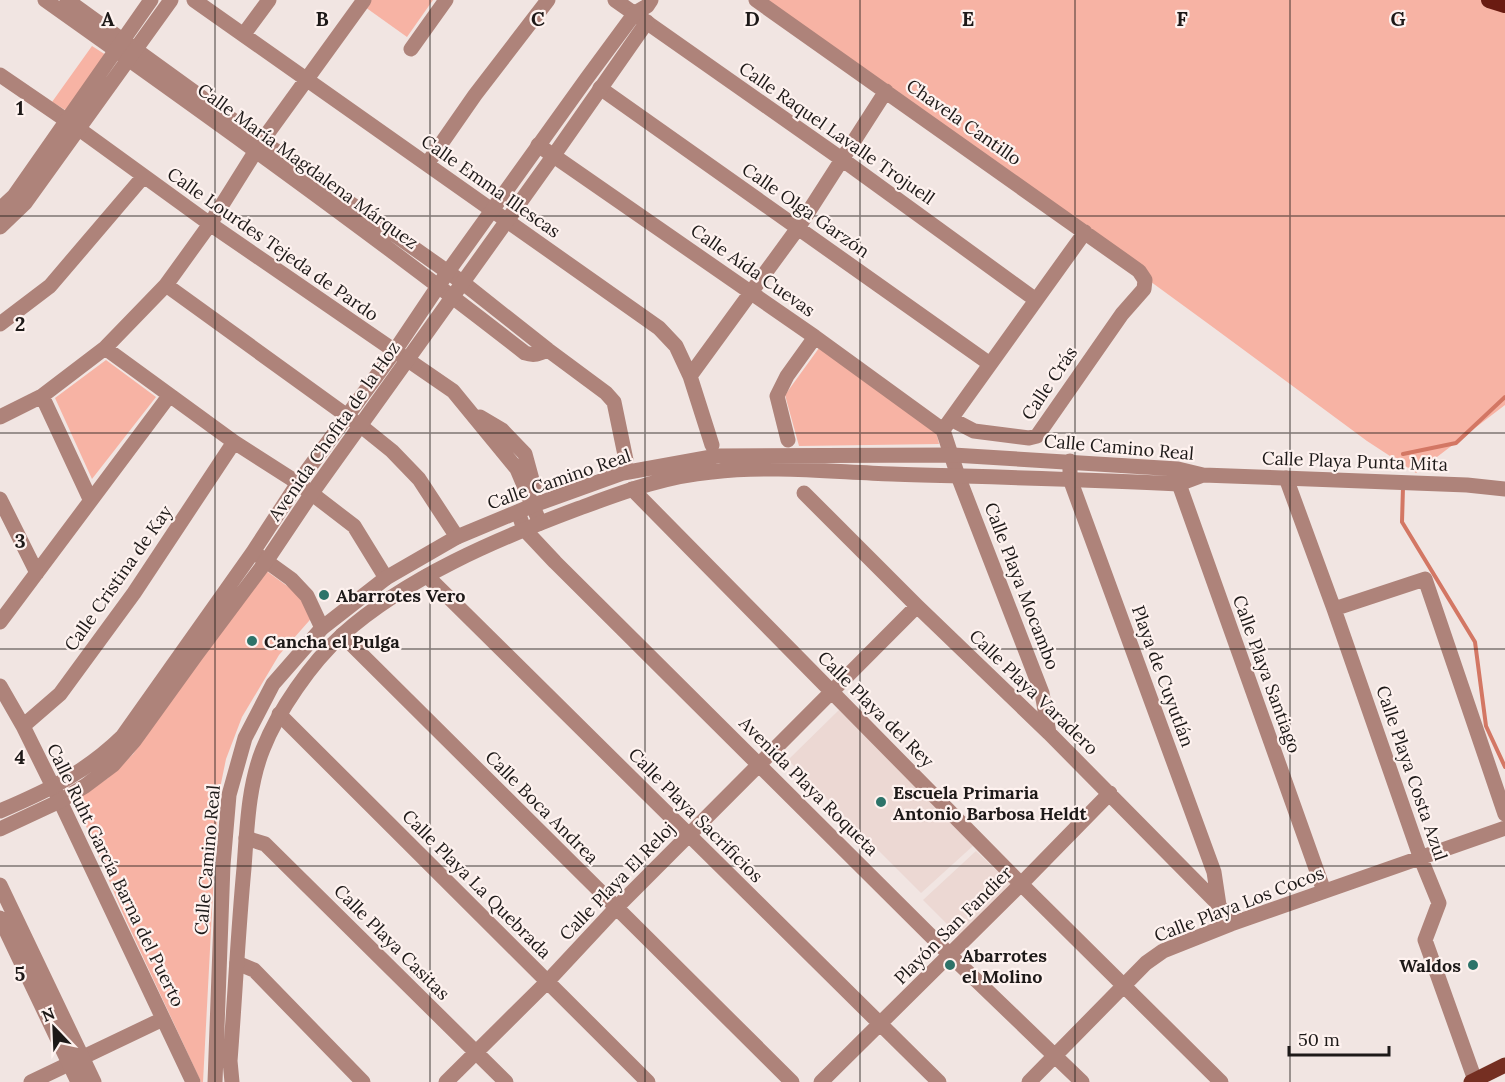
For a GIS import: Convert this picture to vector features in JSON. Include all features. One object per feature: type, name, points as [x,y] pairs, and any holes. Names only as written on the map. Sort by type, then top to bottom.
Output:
[{"type":"highway","points":[[1489,0],[1505,5]]},
{"type":"main road","points":[[1473,1081],[1505,1065]]},
{"type":"street","name":"Calle María Magdalena Márquez","points":[[45,0],[127,50]]},
{"type":"street","name":"Calle María Magdalena Márquez","points":[[67,0],[127,50],[259,147],[525,353],[538,354],[548,350]]},
{"type":"street","points":[[127,50],[151,0]]},
{"type":"street","points":[[0,227],[26,203],[73,126],[127,50],[171,0]]},
{"type":"street","name":"Calle Emma Illescas","points":[[194,0],[659,328],[676,346],[690,376],[712,445]]},
{"type":"street","points":[[243,34],[269,0]]},
{"type":"street","points":[[0,417],[42,396],[105,348],[166,285],[210,224],[259,147],[364,0]]},
{"type":"street","points":[[411,49],[446,0]]},
{"type":"street","points":[[427,164],[475,94],[548,0]]},
{"type":"street","name":"Calle Raquel Lavalle Trojuell","points":[[615,0],[645,10],[843,160],[1036,300]]},
{"type":"street","name":"Chavela Cantillo","points":[[756,0],[1139,271],[1145,280]]},
{"type":"street","name":"Avenida Chofita de la Hoz","points":[[0,829],[113,765],[134,741],[298,483],[347,417],[453,296],[600,88],[645,10]]},
{"type":"street","name":"Avenida Chofita de la Hoz","points":[[190,651],[267,560],[361,426],[447,273],[538,145],[645,10]]},
{"type":"street","name":"Calle Lourdes Tejeda de Pardo","points":[[1,78],[453,391],[517,469],[540,523]]},
{"type":"street","name":"Calle Olga Garzón","points":[[600,88],[990,364]]},
{"type":"street","points":[[690,376],[798,228],[886,91]]},
{"type":"street","points":[[0,208],[14,196],[73,126]]},
{"type":"street","name":"Calle Aída Cuevas","points":[[538,145],[750,293],[947,425]]},
{"type":"street","name":"Calle María Magdalena Márquez","points":[[259,147],[462,282],[606,393],[614,402],[626,460]]},
{"type":"street","points":[[0,324],[50,286],[143,177]]},
{"type":"street","points":[[947,425],[1084,232]]},
{"type":"street","name":"Calle Crás","points":[[947,425],[1029,438],[1037,436],[1110,329],[1144,289],[1145,280]]},
{"type":"street","points":[[166,285],[361,426],[392,452],[419,479],[457,537]]},
{"type":"street","points":[[788,440],[777,396],[787,376],[815,337]]},
{"type":"street","points":[[105,348],[234,442],[312,493],[354,526],[386,578]]},
{"type":"street","points":[[42,396],[90,499]]},
{"type":"street","points":[[0,622],[169,396]]},
{"type":"street","name":"Calle Playa Mocambo","points":[[947,425],[958,476],[1042,693],[1049,733]]},
{"type":"street","name":"Calle Cristina de Kay","points":[[23,726],[60,694],[134,592],[234,442]]},
{"type":"street","name":"Calle Camino Real","points":[[215,1082],[223,865],[229,795],[236,763],[256,713],[273,684],[322,628],[386,578],[457,537],[534,505],[623,474],[717,456],[953,455],[1070,461],[1179,476]]},
{"type":"street","name":"Playa de Cuyutlán","points":[[1070,461],[1070,479],[1214,872],[1218,905]]},
{"type":"street","name":"Calle Camino Real","points":[[232,1082],[230,1061],[246,838],[254,777],[262,751],[279,714],[317,663],[342,635],[387,601],[427,576],[524,528],[668,478],[713,471],[754,470],[1070,479],[1203,475]]},
{"type":"street","name":"Calle Playa Punta Mita","points":[[1203,475],[1467,485],[1505,489]]},
{"type":"street","name":"Calle Playa Santiago","points":[[1179,476],[1324,891]]},
{"type":"street","name":"Calle Playa Costa Azul","points":[[1286,478],[1421,859],[1439,903],[1425,940],[1473,1081]]},
{"type":"street","name":"Calle Playa del Rey","points":[[632,489],[1021,884],[1221,1082]]},
{"type":"street","name":"Calle Playa Varadero","points":[[804,493],[1110,794],[1218,905],[1231,924]]},
{"type":"street","points":[[0,499],[37,573]]},
{"type":"street","name":"Avenida Playa Roqueta","points":[[518,512],[524,528],[555,562],[950,955],[1082,1082]]},
{"type":"street","points":[[253,552],[291,579],[307,596],[322,628]]},
{"type":"street","name":"Calle Playa Sacrificios","points":[[427,576],[939,1082]]},
{"type":"street","points":[[1334,609],[1425,579],[1505,814]]},
{"type":"street","name":"Calle Playa El Reloj","points":[[446,1082],[917,606]]},
{"type":"street","name":"Calle Boca Andrea","points":[[342,635],[792,1082]]},
{"type":"street","name":"Calle Ruht García Barna del Puerto","points":[[0,686],[23,726],[57,795],[193,1082]]},
{"type":"street","name":"Calle Playa La Quebrada","points":[[279,714],[648,1082]]},
{"type":"street","name":"Playón San Fandier","points":[[821,1082],[1110,794]]},
{"type":"street","name":"Avenida Chofita de la Hoz","points":[[0,811],[57,795]]},
{"type":"street","name":"Calle Playa Los Cocos","points":[[1029,1082],[1146,963],[1163,951],[1231,924],[1505,828]]},
{"type":"street","name":"Calle Playa Casitas","points":[[246,838],[265,843],[506,1082]]},
{"type":"street","points":[[0,885],[76,1061],[78,1082]]},
{"type":"street","points":[[0,918],[76,1061],[94,1082]]},
{"type":"street","points":[[237,963],[254,970],[363,1082]]},
{"type":"street","points":[[31,1082],[163,1019]]},
{"type":"shaded area","points":[[370,0],[433,0],[407,37],[365,7]]},
{"type":"shaded area","points":[[765,0],[1505,0],[1505,405],[1416,473],[1367,441]]},
{"type":"shaded area","points":[[92,46],[106,55],[67,111],[52,102]]},
{"type":"shaded area","points":[[819,348],[936,431],[939,444],[799,446],[785,395]]},
{"type":"shaded area","points":[[106,360],[156,397],[92,479],[55,398]]},
{"type":"shaded area","points":[[265,570],[294,591],[316,613],[279,655],[242,717],[226,759],[218,798],[203,1082],[201,1082],[124,916],[75,800],[108,778],[133,754]]},
{"type":"shaded area","name":"Escuela Primaria Antonio Barbosa Heldt","points":[[839,710],[975,844],[921,893],[788,760]]},
{"type":"shaded area","points":[[976,851],[1013,886],[962,939],[923,900]]},
{"type":"waterway","points":[[1403,454],[1456,443],[1505,397]]},
{"type":"waterway","points":[[1403,487],[1402,522],[1475,642],[1486,726],[1505,767]]},
{"type":"place","name":"Abarrotes Vero","points":[[324,595]]},
{"type":"place","name":"Cancha el Pulga","points":[[252,641]]},
{"type":"place","name":"Escuela Primaria Antonio Barbosa Heldt","points":[[881,802]]},
{"type":"place","name":"Abarrotes el Molino","points":[[950,965]]},
{"type":"place","name":"Waldos","points":[[1473,965]]}]
